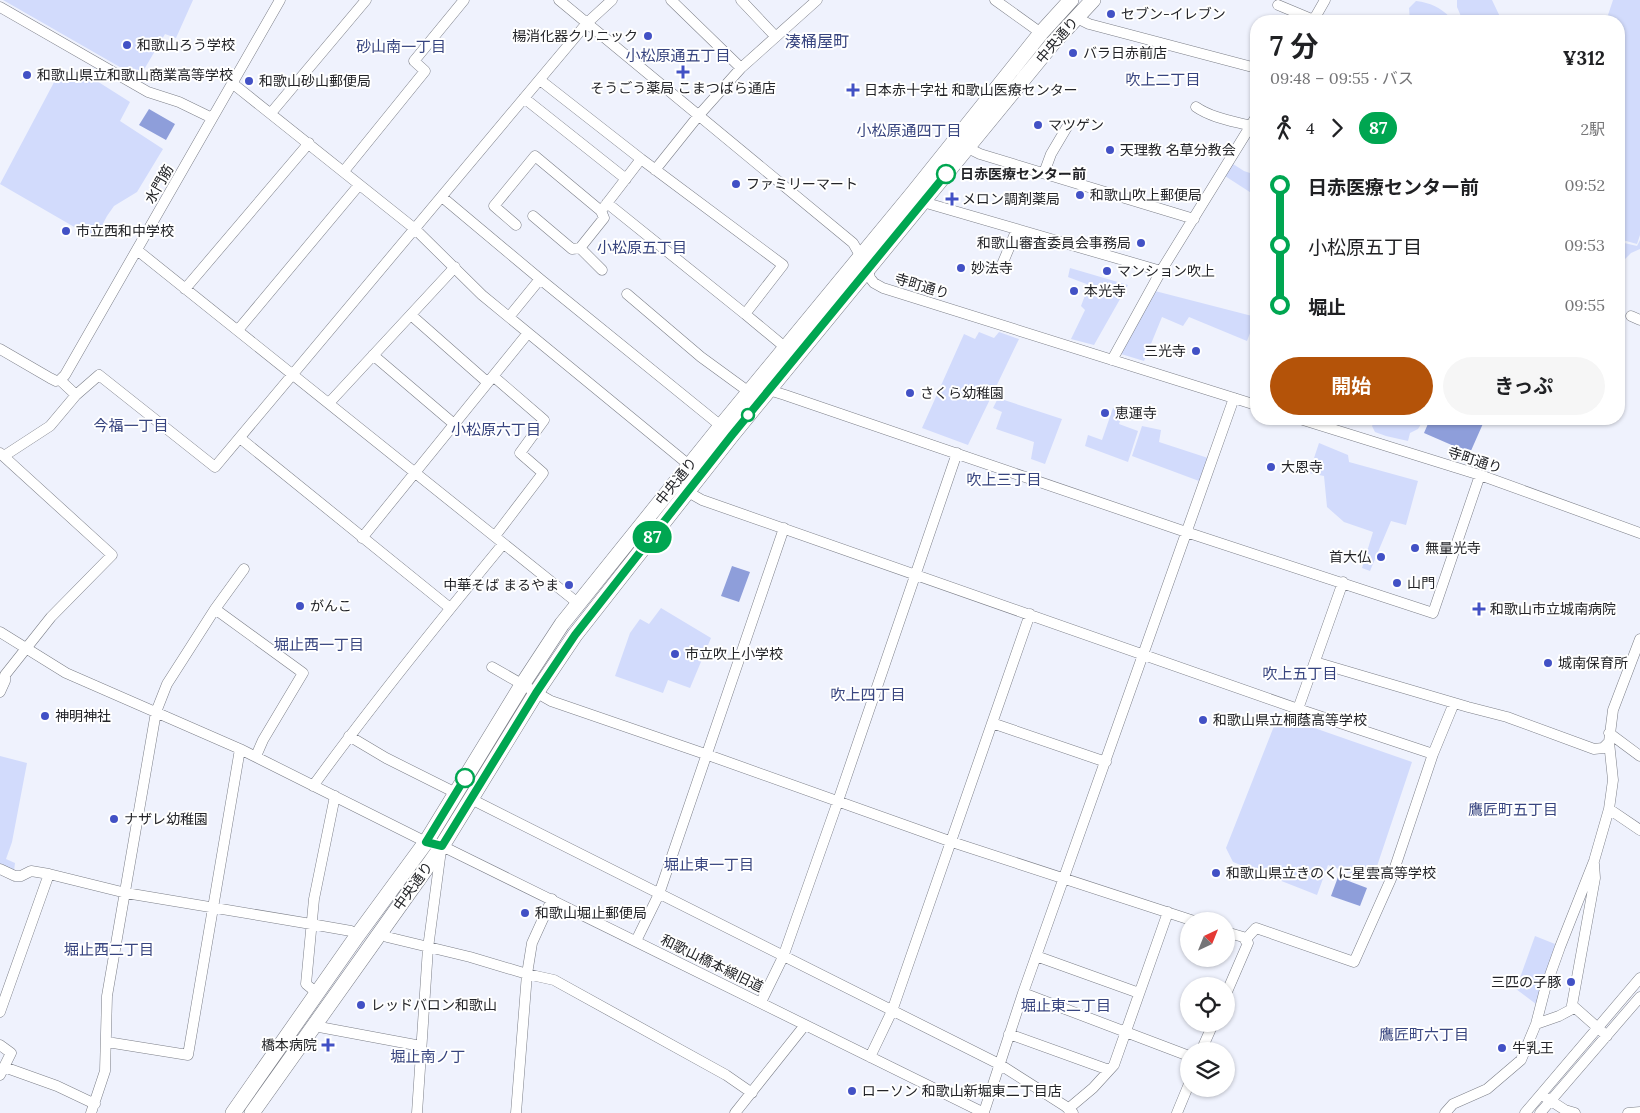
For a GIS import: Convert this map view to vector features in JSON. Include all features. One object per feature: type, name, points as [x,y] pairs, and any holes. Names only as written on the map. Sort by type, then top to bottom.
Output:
[{"type":"highway","name":"中央通り","points":[[963,142],[1042,33],[1072,0]]},
{"type":"highway","name":"中央通り","points":[[233,1113],[357,936],[426,842],[522,685],[562,624],[786,348],[864,262],[963,142],[1093,0]]},
{"type":"highway","name":"中央通り","points":[[252,1113],[442,846],[536,693],[575,635],[769,390],[864,262]]},
{"type":"street","name":"水門筋","points":[[60,380],[65,375],[280,0]]},
{"type":"street","points":[[271,113],[366,0]]},
{"type":"street","points":[[344,171],[426,71],[414,61],[464,0]]},
{"type":"street","name":"寺町通り","points":[[558,0],[853,244],[864,262],[870,278],[882,288],[1250,403]]},
{"type":"street","points":[[0,692],[5,681],[2,675],[51,616],[112,555],[2,454],[50,426],[76,395],[100,375],[215,467],[587,23],[612,0]]},
{"type":"street","points":[[671,0],[741,68]]},
{"type":"street","points":[[741,0],[775,36]]},
{"type":"street","points":[[655,170],[699,115],[741,68],[816,0]]},
{"type":"street","points":[[995,0],[1042,33]]},
{"type":"street","points":[[1317,15],[1325,0]]},
{"type":"street","points":[[1278,4],[1301,15]]},
{"type":"street","points":[[0,8],[148,92],[179,102],[212,118]]},
{"type":"street","points":[[1077,18],[1088,24],[1250,66]]},
{"type":"street","points":[[540,80],[655,170],[782,264],[745,314]]},
{"type":"street","points":[[232,83],[415,229],[482,295],[690,465],[688,492],[702,500],[1298,709],[1433,754]]},
{"type":"street","points":[[524,98],[626,179]]},
{"type":"street","points":[[1196,107],[1201,111],[1250,125]]},
{"type":"street","points":[[1044,174],[1051,154],[1066,127]]},
{"type":"street","points":[[1112,360],[1161,271],[1250,131]]},
{"type":"street","points":[[963,142],[980,154],[1194,219]]},
{"type":"street","points":[[185,289],[309,143]]},
{"type":"street","points":[[516,225],[494,206],[535,156],[745,314],[786,348]]},
{"type":"street","points":[[533,216],[572,249],[580,248],[604,218],[604,207],[641,159]]},
{"type":"street","points":[[238,330],[360,184]]},
{"type":"street","points":[[442,197],[721,426]]},
{"type":"street","points":[[918,197],[1017,229],[1161,271]]},
{"type":"street","points":[[1001,267],[1017,229]]},
{"type":"street","points":[[580,248],[602,270]]},
{"type":"street","points":[[137,250],[294,374],[578,604]]},
{"type":"street","points":[[329,403],[455,267]]},
{"type":"street","points":[[509,317],[540,279]]},
{"type":"street","points":[[627,294],[701,357],[749,392],[769,390],[1186,532],[1433,613],[1480,475]]},
{"type":"street","points":[[313,786],[349,736],[450,608],[499,540],[543,473],[520,453],[544,420],[411,315]]},
{"type":"street","points":[[362,538],[528,332]]},
{"type":"street","points":[[0,349],[50,378],[60,380],[76,395]]},
{"type":"street","points":[[373,355],[454,424]]},
{"type":"street","points":[[984,1113],[1023,993],[1234,398]]},
{"type":"street","name":"寺町通り","points":[[1319,425],[1480,475],[1640,533]]},
{"type":"street","points":[[240,438],[450,608]]},
{"type":"street","points":[[761,1002],[783,957],[957,453]]},
{"type":"street","points":[[636,941],[659,894],[784,528]]},
{"type":"street","points":[[0,1045],[12,1053],[2,1071],[57,1086],[93,1109],[105,1071],[107,996],[156,712],[167,684],[214,608],[244,569]]},
{"type":"street","points":[[1298,709],[1343,582]]},
{"type":"street","points":[[214,608],[303,673],[263,740],[256,756]]},
{"type":"street","points":[[870,1057],[892,1012],[1030,614]]},
{"type":"street","name":"和歌山橋本線旧道","points":[[0,632],[66,673],[256,756],[426,842],[442,846],[984,1113]]},
{"type":"street","points":[[1445,1113],[1453,1104],[1487,1089],[1521,1060],[1536,1024],[1544,988],[1594,861],[1609,809],[1613,780],[1609,737],[1613,710],[1640,639]]},
{"type":"street","points":[[1315,662],[1507,717],[1594,749],[1604,748],[1609,737]]},
{"type":"street","points":[[492,667],[551,701],[708,754],[952,842],[1180,916]]},
{"type":"street","points":[[1245,940],[1256,928],[1354,962],[1391,879],[1433,754],[1454,703]]},
{"type":"street","points":[[992,723],[1106,762]]},
{"type":"street","points":[[349,736],[386,758],[456,793]]},
{"type":"street","points":[[1609,737],[1622,741],[1640,756]]},
{"type":"street","points":[[107,1042],[188,1055],[240,749]]},
{"type":"street","points":[[317,993],[306,984],[311,924],[335,796]]},
{"type":"street","points":[[471,799],[892,1012],[999,1064],[1071,1111],[1114,1065],[1168,912]]},
{"type":"street","points":[[1609,809],[1640,830]]},
{"type":"street","points":[[417,1113],[428,948],[442,846]]},
{"type":"street","points":[[1594,861],[1595,878],[1572,1005],[1607,1036]]},
{"type":"street","points":[[0,869],[15,876],[21,876],[31,871],[49,874],[126,894],[351,931],[357,936]]},
{"type":"street","points":[[0,1012],[49,874]]},
{"type":"street","points":[[516,1113],[527,974],[532,943],[552,900]]},
{"type":"street","points":[[381,930],[388,938],[470,957],[554,980],[726,1075],[752,1093]]},
{"type":"street","points":[[1233,977],[1248,943],[1235,936]]},
{"type":"street","points":[[1036,956],[1139,993]]},
{"type":"street","points":[[1525,1113],[1640,978]]},
{"type":"street","points":[[1023,993],[1180,1053]]},
{"type":"street","points":[[1540,1113],[1640,997]]},
{"type":"street","points":[[1536,1024],[1559,1016],[1574,1008]]},
{"type":"street","points":[[735,1113],[805,1025]]},
{"type":"street","points":[[314,1026],[421,1046]]},
{"type":"street","points":[[1009,1034],[1109,1070]]},
{"type":"street","points":[[1542,1094],[1565,1110],[1575,1113]]},
{"type":"street","points":[[1181,1112],[1185,1097]]},
{"type":"street","points":[[1628,1113],[1640,1112]]},
{"type":"shaded area","name":"和歌山ろう学校","points":[[3,0],[193,0],[176,38],[165,34],[139,78]]},
{"type":"shaded area","points":[[1457,0],[1492,0],[1499,15],[1460,15],[1457,7]]},
{"type":"shaded area","points":[[1613,0],[1640,0],[1640,235],[1637,244],[1625,241],[1625,15],[1608,15]]},
{"type":"shaded area","points":[[1416,1],[1430,4],[1447,15],[1410,15],[1409,8]]},
{"type":"shaded area","points":[[60,71],[81,71],[130,102],[120,121],[163,149],[137,192],[114,206],[95,239],[0,184]]},
{"type":"shaded area","points":[[1233,164],[1250,173],[1250,192],[1225,176]]},
{"type":"shaded area","points":[[1640,240],[1640,249],[1631,253],[1625,259],[1625,243],[1637,246]]},
{"type":"shaded area","points":[[1070,268],[1128,285],[1094,345],[1071,339],[1085,310],[1081,306],[1089,285],[1068,277]]},
{"type":"shaded area","points":[[1155,291],[1250,315],[1250,333],[1247,341],[1189,317],[1183,326],[1162,317],[1144,361],[1121,354]]},
{"type":"shaded area","points":[[979,332],[994,338],[999,332],[1019,339],[968,445],[922,428],[964,334],[975,339]]},
{"type":"shaded area","points":[[998,398],[1062,419],[1045,464],[1031,459],[1034,442],[996,429],[1002,412],[993,408]]},
{"type":"shaded area","points":[[1113,408],[1123,412],[1119,424],[1138,431],[1128,462],[1085,446],[1088,435],[1102,440]]},
{"type":"shaded area","points":[[1420,425],[1418,429],[1410,433],[1408,441],[1375,432],[1372,426]]},
{"type":"shaded area","points":[[1142,426],[1161,430],[1159,442],[1208,458],[1199,481],[1132,456]]},
{"type":"shaded area","points":[[1319,443],[1348,455],[1349,462],[1418,481],[1406,525],[1391,521],[1370,571],[1362,568],[1373,532],[1344,522],[1327,507],[1324,476],[1309,473]]},
{"type":"shaded area","points":[[661,608],[711,638],[690,688],[668,680],[663,693],[615,676],[630,633],[640,619],[649,624]]},
{"type":"shaded area","points":[[1280,716],[1412,762],[1372,881],[1328,865],[1317,895],[1233,862],[1226,848],[1276,721]]},
{"type":"shaded area","points":[[0,756],[27,763],[12,842],[6,859],[15,863],[14,871],[0,867]]},
{"type":"shaded area","points":[[1535,936],[1555,944],[1540,1007],[1516,989]]},
{"type":"water","points":[[149,109],[175,124],[166,140],[139,125]]},
{"type":"water","points":[[1427,425],[1482,425],[1470,453],[1424,433]]},
{"type":"water","points":[[732,566],[750,572],[739,602],[721,596]]},
{"type":"water","points":[[1338,877],[1367,888],[1360,906],[1331,896]]},
{"type":"bus line","name":"87","points":[[465,778],[426,842],[442,846],[536,693],[575,635],[732,435],[946,174]]},
{"type":"place","name":"セブン-イレブン","points":[[1111,14]]},
{"type":"place","name":"楊消化器クリニック","points":[[648,36]]},
{"type":"place","name":"和歌山ろう学校","points":[[127,45]]},
{"type":"place","name":"バラ日赤前店","points":[[1073,53]]},
{"type":"place","name":"そうごう薬局 こまつばら通店","points":[[683,72]]},
{"type":"place","name":"和歌山県立和歌山商業高等学校","points":[[27,75]]},
{"type":"place","name":"和歌山砂山郵便局","points":[[249,81]]},
{"type":"place","name":"日本赤十字社 和歌山医療センター","points":[[853,90]]},
{"type":"place","name":"マツゲン","points":[[1038,125]]},
{"type":"place","name":"天理教 名草分教会","points":[[1110,150]]},
{"type":"place","name":"日赤医療センター前","points":[[946,174]]},
{"type":"place","name":"ファミリーマート","points":[[736,184]]},
{"type":"place","name":"和歌山吹上郵便局","points":[[1080,195]]},
{"type":"place","name":"メロン調剤薬局","points":[[952,199]]},
{"type":"place","name":"市立西和中学校","points":[[66,231]]},
{"type":"place","name":"和歌山審査委員会事務局","points":[[1141,243]]},
{"type":"place","name":"妙法寺","points":[[961,268]]},
{"type":"place","name":"マンション吹上","points":[[1107,271]]},
{"type":"place","name":"本光寺","points":[[1074,291]]},
{"type":"place","name":"三光寺","points":[[1196,351]]},
{"type":"place","name":"さくら幼稚園","points":[[910,393]]},
{"type":"place","name":"恵運寺","points":[[1105,413]]},
{"type":"place","name":"大恩寺","points":[[1271,467]]},
{"type":"place","name":"無量光寺","points":[[1415,548]]},
{"type":"place","name":"首大仏","points":[[1381,557]]},
{"type":"place","name":"山門","points":[[1397,583]]},
{"type":"place","name":"中華そば まるやま","points":[[569,585]]},
{"type":"place","name":"がんこ","points":[[300,606]]},
{"type":"place","name":"和歌山市立城南病院","points":[[1479,609]]},
{"type":"place","name":"市立吹上小学校","points":[[675,654]]},
{"type":"place","name":"城南保育所","points":[[1548,663]]},
{"type":"place","name":"神明神社","points":[[45,716]]},
{"type":"place","name":"和歌山県立桐蔭高等学校","points":[[1203,720]]},
{"type":"place","name":"ナザレ幼稚園","points":[[114,819]]},
{"type":"place","name":"和歌山県立きのくに星雲高等学校","points":[[1216,873]]},
{"type":"place","name":"和歌山堀止郵便局","points":[[525,913]]},
{"type":"place","name":"三匹の子豚","points":[[1571,982]]},
{"type":"place","name":"レッドバロン和歌山","points":[[361,1005]]},
{"type":"place","name":"橋本病院","points":[[328,1045]]},
{"type":"place","name":"牛乳王","points":[[1502,1048]]},
{"type":"place","name":"ローソン 和歌山新堀東二丁目店","points":[[852,1091]]},
{"type":"district","name":"湊桶屋町","points":[[817,41]]},
{"type":"district","name":"砂山南一丁目","points":[[401,46]]},
{"type":"district","name":"小松原通五丁目","points":[[678,55]]},
{"type":"district","name":"吹上二丁目","points":[[1163,79]]},
{"type":"district","name":"小松原通四丁目","points":[[909,130]]},
{"type":"district","name":"小松原五丁目","points":[[642,247]]},
{"type":"district","name":"今福一丁目","points":[[131,425]]},
{"type":"district","name":"小松原六丁目","points":[[496,429]]},
{"type":"district","name":"吹上三丁目","points":[[1004,479]]},
{"type":"district","name":"堀止西一丁目","points":[[319,644]]},
{"type":"district","name":"吹上五丁目","points":[[1300,673]]},
{"type":"district","name":"吹上四丁目","points":[[868,694]]},
{"type":"district","name":"鷹匠町五丁目","points":[[1513,809]]},
{"type":"district","name":"堀止東一丁目","points":[[709,864]]},
{"type":"district","name":"堀止西二丁目","points":[[109,949]]},
{"type":"district","name":"堀止東二丁目","points":[[1066,1005]]},
{"type":"district","name":"鷹匠町六丁目","points":[[1424,1034]]},
{"type":"district","name":"堀止南ノ丁","points":[[428,1056]]}]
